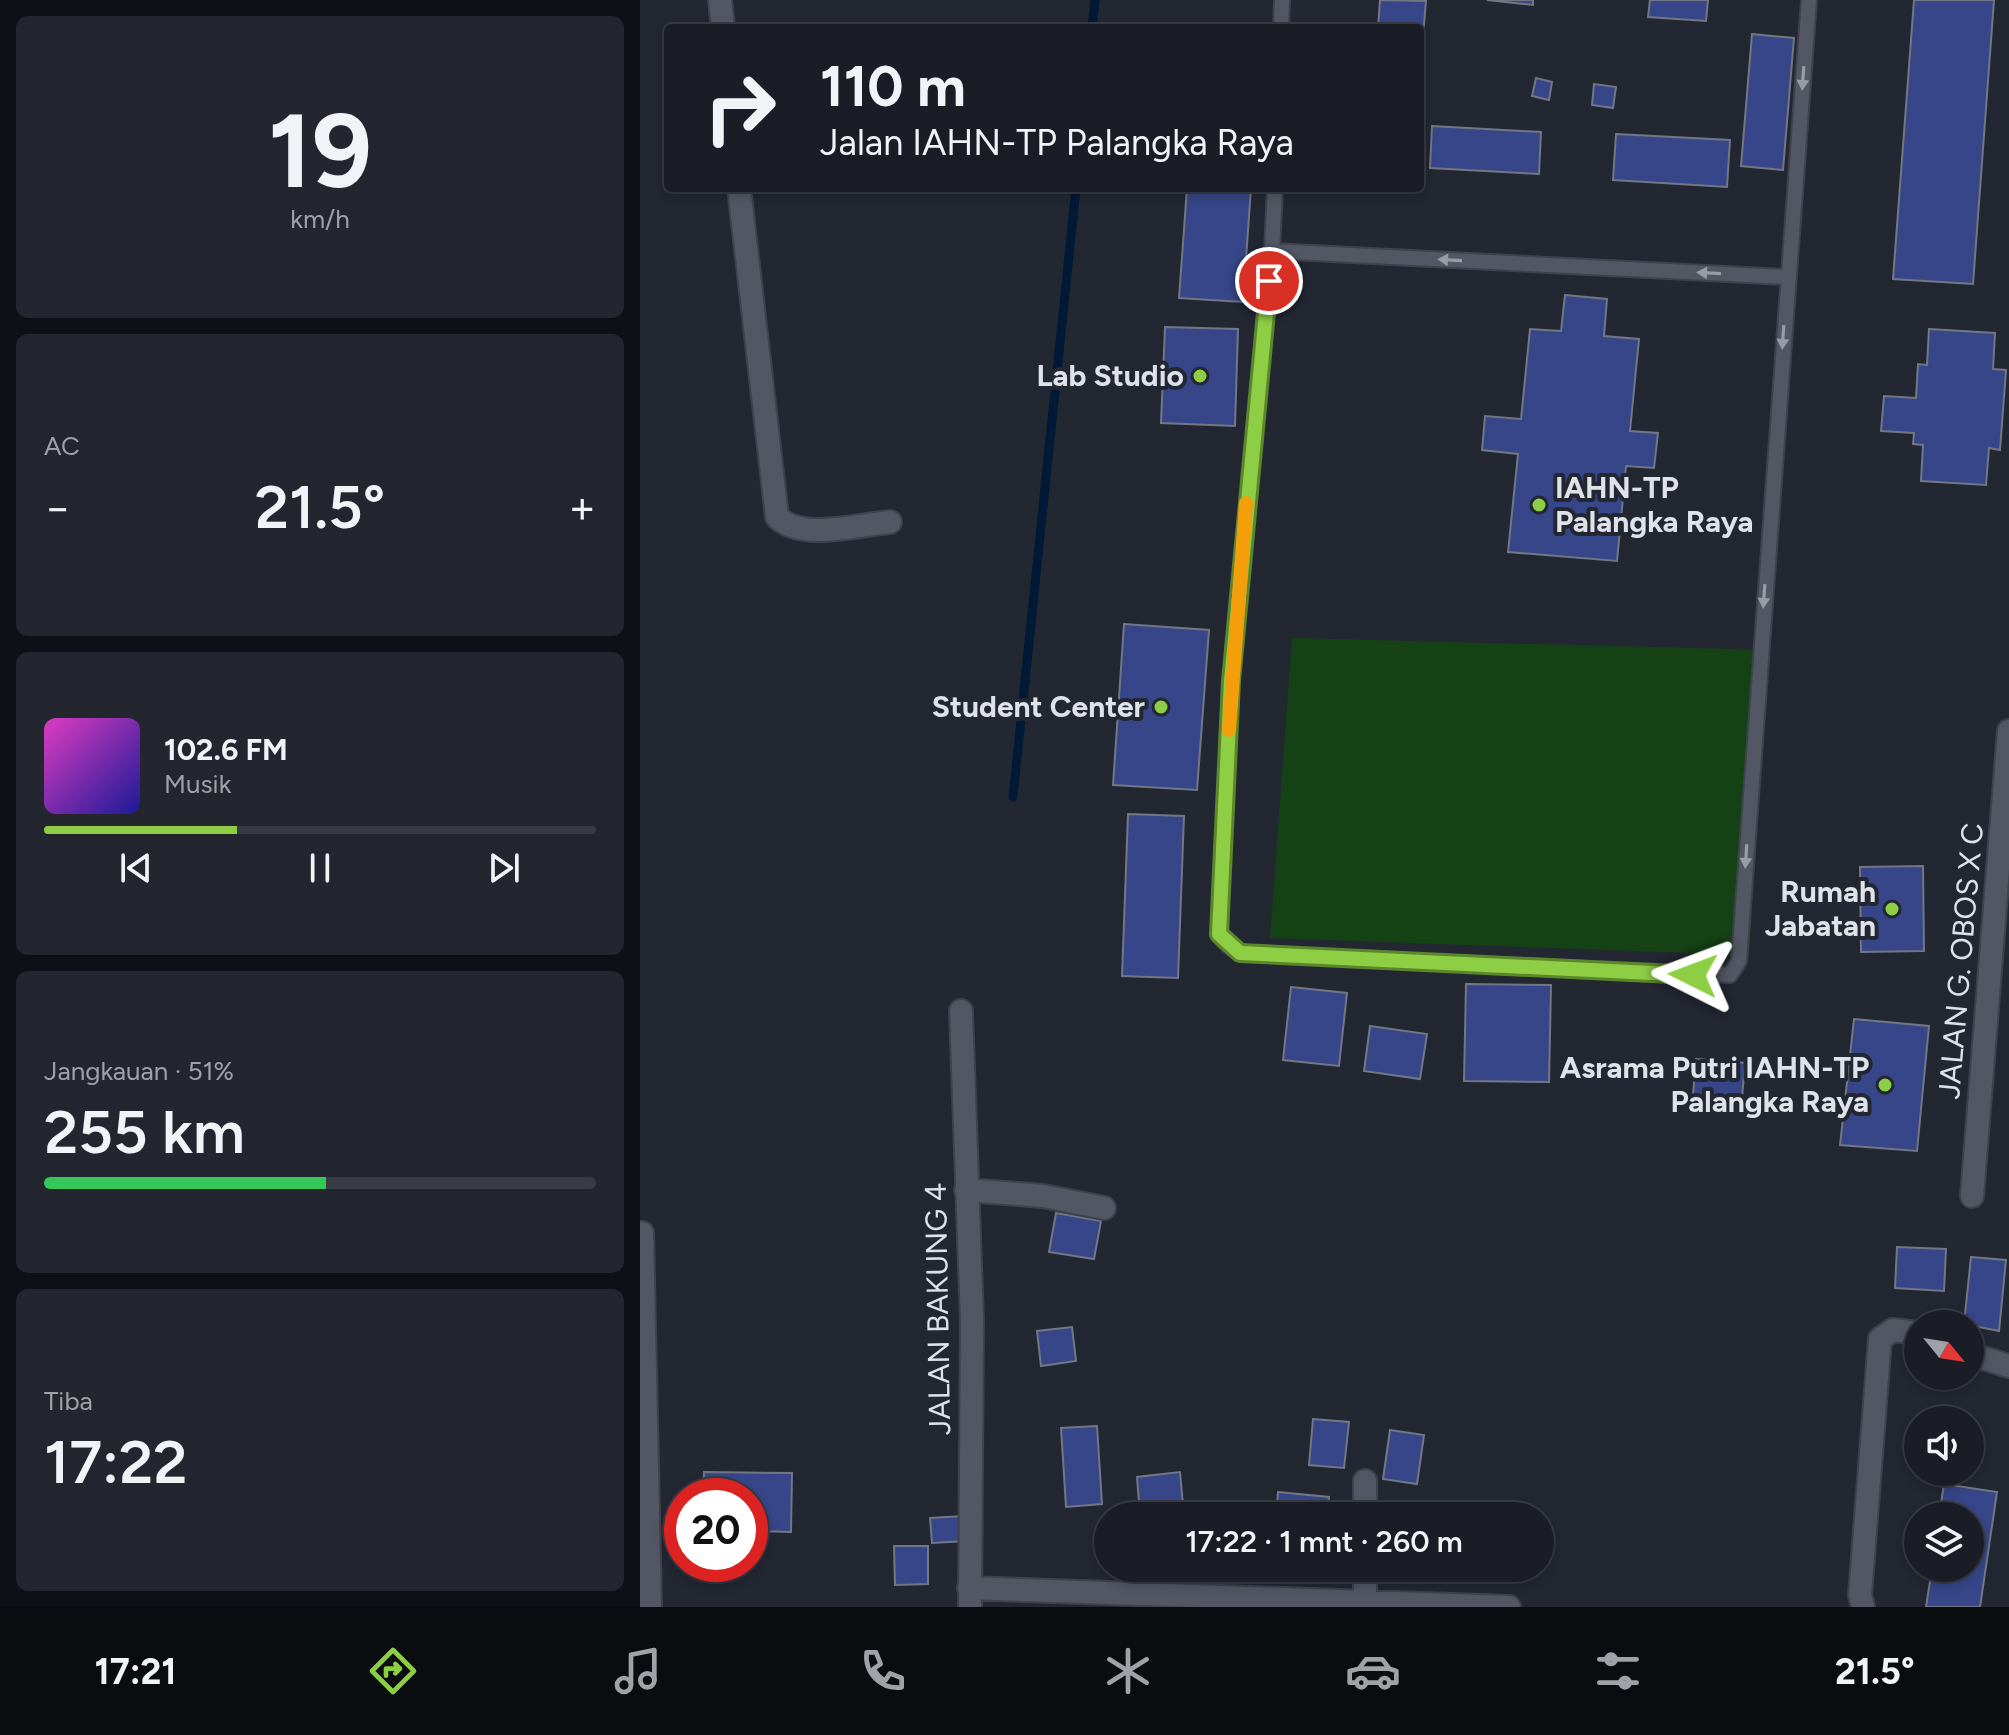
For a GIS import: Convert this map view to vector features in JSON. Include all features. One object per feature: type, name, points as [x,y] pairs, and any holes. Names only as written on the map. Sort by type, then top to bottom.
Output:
[{"type":"street","points":[[720,0],[723,24]]},
{"type":"street","points":[[739,192],[777,517],[788,527],[808,530],[890,522]]},
{"type":"street","name":"JALAN G. OBOS X C","points":[[1972,1196],[2009,731]]},
{"type":"street","name":"JALAN BAKUNG 4","points":[[961,1011],[972,1321],[970,1598]]},
{"type":"street","points":[[966,1190],[1043,1196],[1104,1208]]},
{"type":"street","points":[[642,1233],[650,1607]]},
{"type":"street","points":[[1863,1607],[1860,1595],[1880,1339],[1884,1333],[1893,1330],[1904,1331]]},
{"type":"street","points":[[1984,1358],[2009,1366]]},
{"type":"street","points":[[1365,1481],[1365,1502]]},
{"type":"street","points":[[1368,1582],[1373,1600]]},
{"type":"street","points":[[970,1598],[1373,1600],[1509,1607]]},
{"type":"lane","points":[[1281,24],[1282,0]]},
{"type":"lane","points":[[1275,192],[1272,251],[1231,681],[1219,934],[1240,953],[1722,977],[1737,968],[1809,0]]},
{"type":"lane","points":[[1272,251],[1787,277]]},
{"type":"green space","points":[[1292,638],[1769,650],[1749,955],[1270,938]]},
{"type":"building","points":[[1380,0],[1426,1],[1424,24],[1378,24]]},
{"type":"building","points":[[1487,0],[1533,0],[1533,5]]},
{"type":"building","points":[[1650,0],[1708,0],[1706,21],[1648,17]]},
{"type":"building","points":[[1914,0],[1994,0],[1973,284],[1893,279]]},
{"type":"building","points":[[1752,34],[1794,38],[1783,170],[1741,166]]},
{"type":"building","points":[[1536,78],[1552,82],[1549,100],[1532,96]]},
{"type":"building","points":[[1594,84],[1616,87],[1613,108],[1592,105]]},
{"type":"building","points":[[1432,126],[1541,132],[1539,174],[1430,168]]},
{"type":"building","points":[[1616,134],[1730,140],[1727,187],[1613,180]]},
{"type":"building","points":[[1187,192],[1251,192],[1243,302],[1179,298]]},
{"type":"building","points":[[1565,295],[1607,299],[1604,336],[1639,339],[1630,431],[1658,433],[1654,468],[1626,466],[1617,561],[1508,552],[1518,454],[1482,450],[1485,416],[1521,419],[1530,329],[1561,331]]},
{"type":"building","name":"Lab Studio","points":[[1165,327],[1238,329],[1235,426],[1161,423]]},
{"type":"building","points":[[1929,329],[1995,333],[1993,369],[2006,370],[2000,450],[1989,448],[1986,485],[1921,481],[1923,445],[1913,444],[1914,433],[1881,431],[1884,396],[1916,398],[1918,364],[1927,365]]},
{"type":"building","name":"Student Center","points":[[1124,624],[1209,630],[1197,790],[1113,785]]},
{"type":"building","points":[[1128,814],[1184,816],[1178,978],[1122,976]]},
{"type":"building","name":"Rumah Jabatan","points":[[1923,866],[1924,951],[1861,952],[1860,867]]},
{"type":"building","points":[[1466,984],[1551,985],[1549,1082],[1464,1081]]},
{"type":"building","points":[[1291,987],[1347,993],[1339,1066],[1283,1060]]},
{"type":"building","name":"Asrama Putri IAHN-TP Palangka Raya","points":[[1854,1019],[1929,1026],[1917,1151],[1840,1145]]},
{"type":"building","points":[[1370,1026],[1427,1034],[1420,1079],[1364,1071]]},
{"type":"building","points":[[1696,1059],[1745,1063],[1742,1098],[1693,1095]]},
{"type":"building","points":[[1056,1213],[1101,1221],[1094,1259],[1049,1252]]},
{"type":"building","points":[[1897,1247],[1946,1249],[1944,1291],[1895,1288]]},
{"type":"building","points":[[1971,1257],[2006,1260],[1999,1331],[1984,1328],[1984,1310],[1965,1310]]},
{"type":"building","points":[[1072,1327],[1076,1361],[1041,1366],[1037,1331]]},
{"type":"building","points":[[1313,1419],[1349,1422],[1344,1468],[1309,1465]]},
{"type":"building","points":[[1097,1426],[1102,1502],[1066,1507],[1061,1428]]},
{"type":"building","points":[[1390,1430],[1424,1435],[1417,1484],[1383,1479]]},
{"type":"building","points":[[704,1472],[792,1473],[791,1532],[768,1531],[768,1478],[704,1478]]},
{"type":"building","points":[[1180,1472],[1183,1502],[1139,1502],[1137,1477]]},
{"type":"building","points":[[1944,1486],[1997,1492],[1984,1580],[1984,1502],[1941,1502]]},
{"type":"building","points":[[1278,1492],[1329,1497],[1328,1502],[1277,1502]]},
{"type":"building","points":[[964,1516],[966,1541],[932,1543],[930,1518]]},
{"type":"building","points":[[894,1546],[928,1546],[928,1584],[895,1585]]},
{"type":"building","points":[[1930,1582],[1984,1582],[1980,1607],[1926,1607]]},
{"type":"waterway","points":[[1092,24],[1095,0]]},
{"type":"waterway","points":[[1013,797],[1076,192]]},
{"type":"slow traffic","points":[[1229,730],[1246,503]]},
{"type":"place","name":"Lab Studio","points":[[1200,376]]},
{"type":"place","name":"IAHN-TP Palangka Raya","points":[[1539,505]]},
{"type":"place","name":"Student Center","points":[[1161,707]]},
{"type":"place","name":"Rumah Jabatan","points":[[1892,909]]},
{"type":"place","name":"Asrama Putri IAHN-TP Palangka Raya","points":[[1885,1085]]},
{"type":"route","points":[[1269,281],[1231,681],[1219,934],[1240,953],[1693,975]]}]
